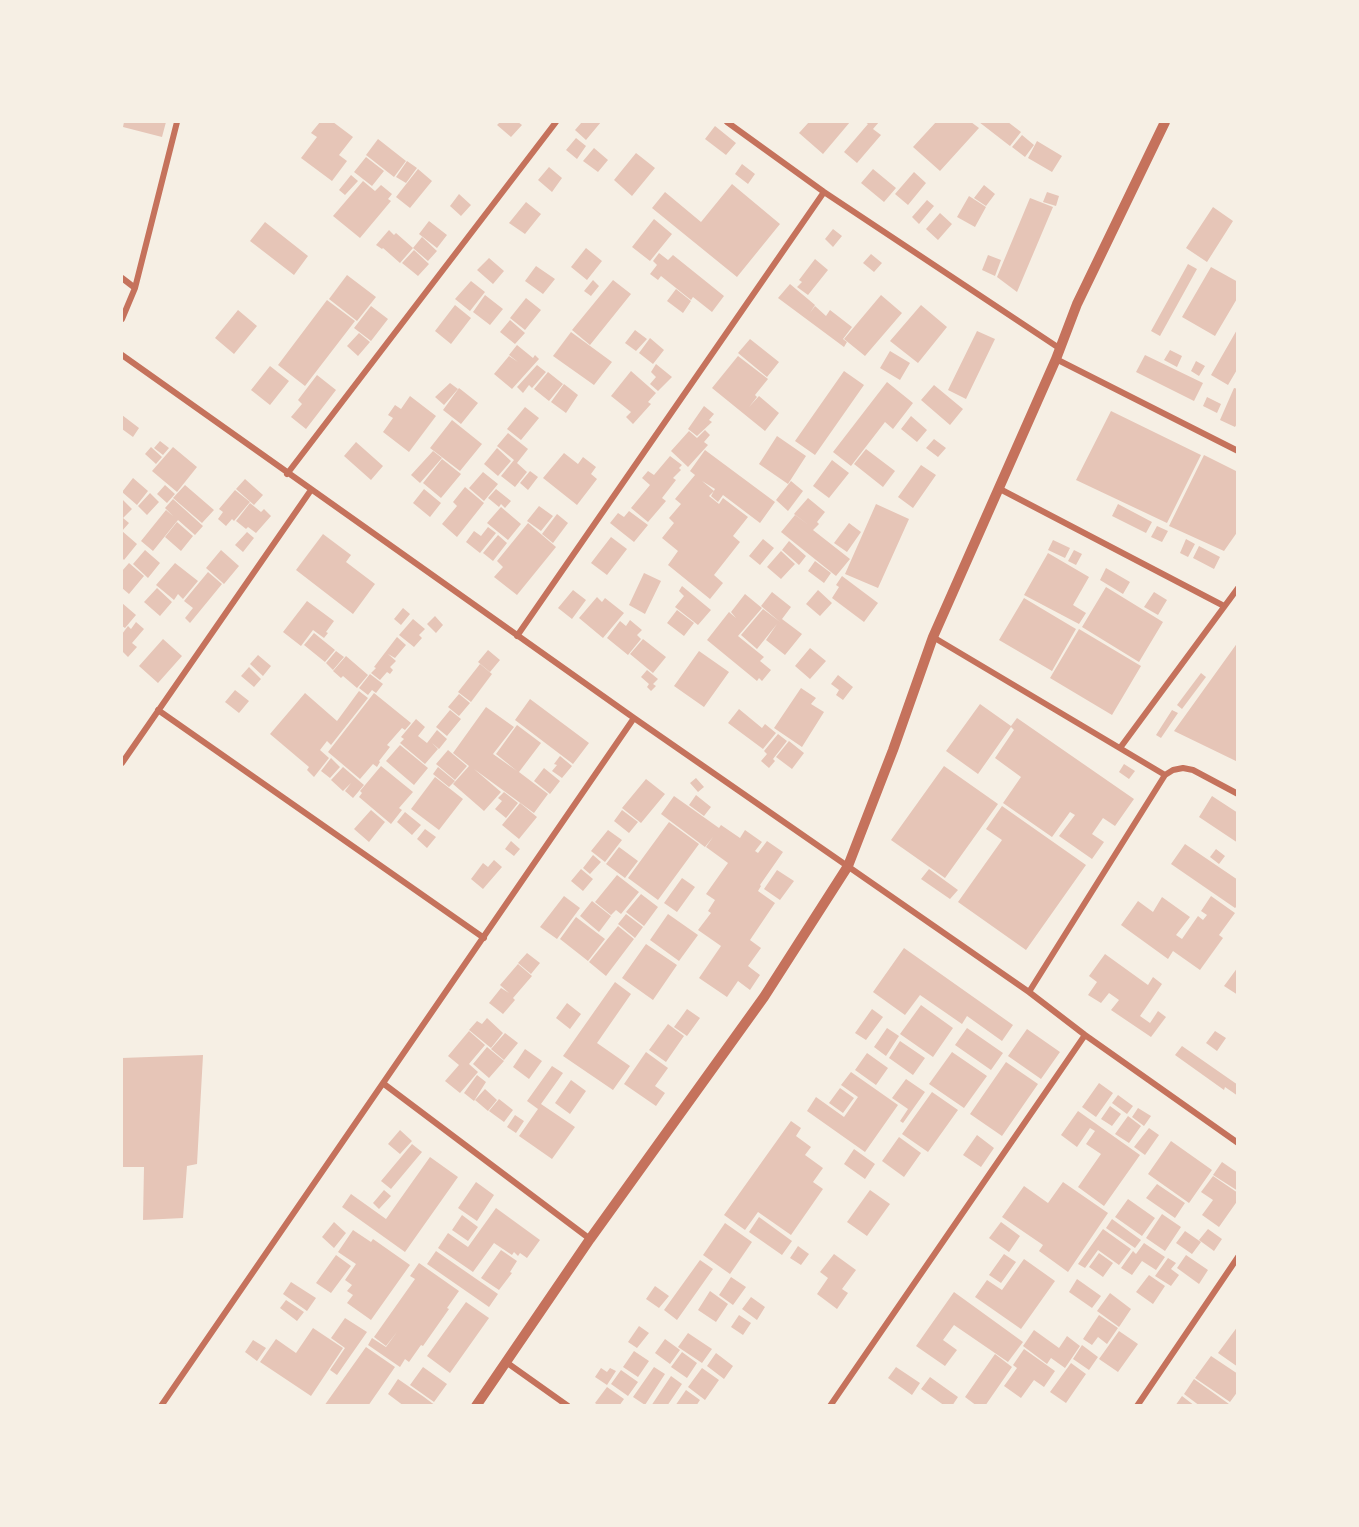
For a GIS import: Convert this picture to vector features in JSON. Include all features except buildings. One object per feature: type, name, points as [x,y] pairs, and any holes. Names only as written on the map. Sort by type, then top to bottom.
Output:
[{"type":"street","points":[[122,319],[135,288],[177,122]]},
{"type":"street","points":[[287,474],[556,122]]},
{"type":"street","points":[[727,122],[824,192],[1059,348]]},
{"type":"street","points":[[476,1406],[590,1239],[764,997],[848,866],[893,750],[933,637],[1056,359],[1077,304],[1166,122]]},
{"type":"street","points":[[517,636],[824,192]]},
{"type":"street","points":[[122,278],[135,288]]},
{"type":"street","points":[[122,355],[517,636],[1029,992],[1085,1035],[1238,1143]]},
{"type":"street","points":[[1056,359],[1238,451]]},
{"type":"street","points":[[998,488],[1224,606]]},
{"type":"street","points":[[122,763],[310,490]]},
{"type":"street","points":[[1120,748],[1238,588]]},
{"type":"street","points":[[933,637],[1165,775]]},
{"type":"street","points":[[158,710],[484,938]]},
{"type":"street","points":[[161,1406],[634,718]]},
{"type":"street","points":[[1029,992],[1165,775],[1183,768],[1192,770],[1238,794]]},
{"type":"street","points":[[830,1406],[1085,1035]]},
{"type":"street","points":[[384,1084],[590,1239]]},
{"type":"street","points":[[1137,1406],[1238,1257]]},
{"type":"street","points":[[506,1362],[568,1406]]}]
